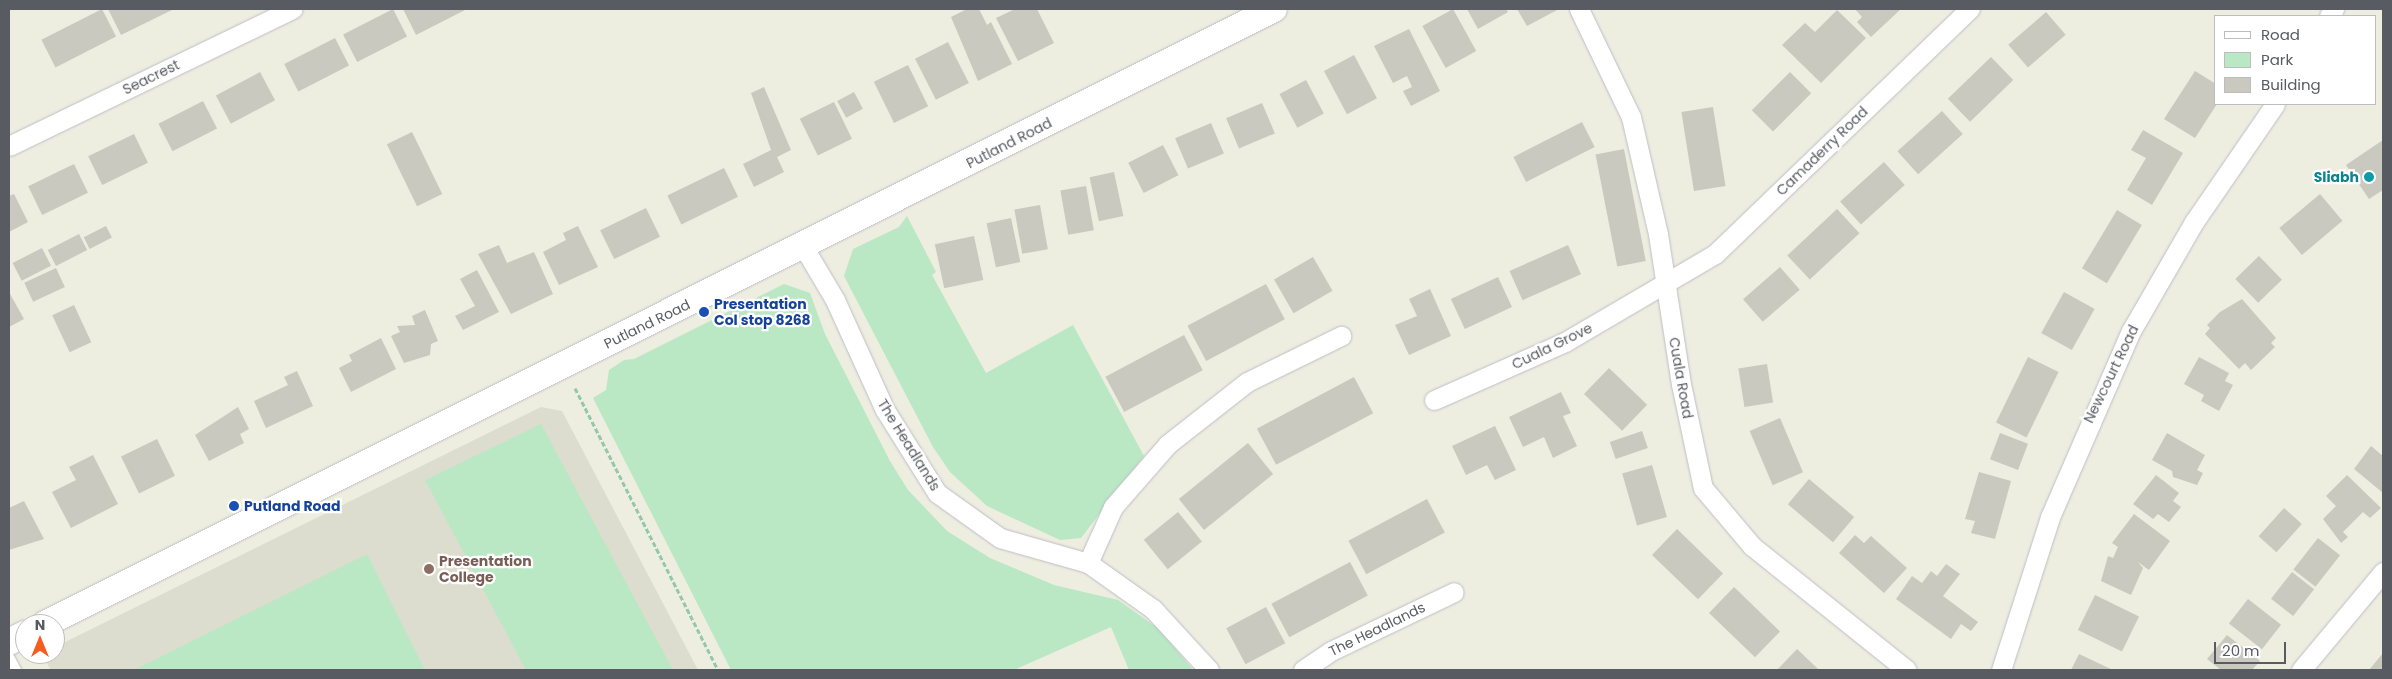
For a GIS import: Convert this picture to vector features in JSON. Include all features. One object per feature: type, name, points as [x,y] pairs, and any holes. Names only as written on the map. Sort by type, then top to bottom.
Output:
[{"type":"main road","name":"Putland Road","points":[[65,614],[1274,9]]},
{"type":"street","name":"Seacrest","points":[[9,146],[293,9]]},
{"type":"street","name":"Cuala Road","points":[[1580,9],[1631,117],[1667,285],[1681,384],[1703,488],[1752,546],[1906,670]]},
{"type":"street","name":"Camaderry Road","points":[[1667,285],[1715,254],[1970,9]]},
{"type":"street","name":"Newcourt Road","points":[[2001,670],[2050,517],[2131,331],[2194,222],[2274,105]]},
{"type":"street","name":"The Headlands","points":[[803,246],[835,300],[884,410],[937,493],[1000,538],[1088,563],[1153,609],[1209,670]]},
{"type":"street","name":"Cuala Grove","points":[[1434,400],[1565,342],[1667,285]]},
{"type":"street","points":[[1088,563],[1113,507],[1168,444],[1247,382],[1340,336]]},
{"type":"street","points":[[2301,670],[2383,572]]},
{"type":"street","name":"The Headlands","points":[[1303,670],[1331,651],[1454,592]]},
{"type":"lane","points":[[9,657],[16,670]]},
{"type":"path","points":[[564,366],[718,670]]},
{"type":"shaded area","name":"Presentation College","points":[[541,407],[562,411],[698,670],[51,670],[47,664],[65,664],[65,642]]},
{"type":"green space","points":[[907,216],[936,272],[932,275],[986,373],[1073,325],[1144,456],[1081,538],[1060,540],[987,506],[950,472],[933,447],[844,276],[853,249],[899,227]]},
{"type":"green space","points":[[784,284],[810,293],[825,334],[890,461],[908,490],[947,531],[990,558],[1054,585],[1118,600],[1159,629],[1193,670],[1129,670],[1111,627],[1014,670],[731,670],[593,398],[606,390],[609,370],[624,360],[634,359]]},
{"type":"green space","points":[[541,424],[673,670],[526,670],[425,480]]},
{"type":"green space","points":[[367,554],[425,670],[134,670]]},
{"type":"building","points":[[102,9],[116,37],[55,67],[41,40]]},
{"type":"building","points":[[108,9],[174,9],[121,35]]},
{"type":"building","points":[[393,9],[407,37],[357,62],[343,34]]},
{"type":"building","points":[[403,9],[467,9],[416,35]]},
{"type":"building","points":[[967,9],[979,9],[987,25],[991,22],[1012,64],[978,81],[951,17]]},
{"type":"building","points":[[1015,9],[1037,9],[1054,43],[1018,61],[996,18]]},
{"type":"building","points":[[1453,9],[1476,51],[1446,68],[1422,26]]},
{"type":"building","points":[[1467,9],[1506,9],[1508,12],[1478,29]]},
{"type":"building","points":[[1517,9],[1559,9],[1527,26]]},
{"type":"building","points":[[1855,9],[1901,9],[1871,37],[1857,22],[1862,17]]},
{"type":"building","points":[[1837,10],[1866,38],[1821,83],[1782,45],[1805,23],[1815,32]]},
{"type":"building","points":[[2046,12],[2066,35],[2028,67],[2008,45]]},
{"type":"building","points":[[1409,29],[1440,91],[1411,106],[1403,91],[1412,87],[1407,76],[1393,83],[1374,46]]},
{"type":"building","points":[[335,38],[349,66],[298,91],[284,64]]},
{"type":"building","points":[[948,42],[969,83],[936,100],[915,59]]},
{"type":"building","points":[[1354,55],[1377,98],[1347,114],[1324,71]]},
{"type":"building","points":[[1991,57],[2013,80],[1970,122],[1948,99]]},
{"type":"building","points":[[908,65],[928,106],[894,123],[874,82]]},
{"type":"building","points":[[2195,71],[2214,83],[2214,105],[2216,105],[2195,138],[2164,119]]},
{"type":"building","points":[[260,72],[275,100],[231,124],[216,95]]},
{"type":"building","points":[[1790,72],[1811,93],[1773,131],[1752,110]]},
{"type":"building","points":[[1306,80],[1324,114],[1297,128],[1280,94]]},
{"type":"building","points":[[764,87],[791,150],[777,157],[784,172],[754,187],[743,164],[771,150],[751,93]]},
{"type":"building","points":[[854,92],[863,109],[846,118],[837,101]]},
{"type":"building","points":[[203,101],[217,129],[173,151],[158,124]]},
{"type":"building","points":[[834,102],[852,139],[818,156],[800,119]]},
{"type":"building","points":[[1262,103],[1275,133],[1239,149],[1226,118]]},
{"type":"building","points":[[1713,107],[1726,186],[1694,191],[1681,112]]},
{"type":"building","points":[[1942,111],[1963,134],[1918,174],[1897,151]]},
{"type":"building","points":[[1582,122],[1595,147],[1526,182],[1513,157]]},
{"type":"building","points":[[1211,123],[1224,153],[1188,169],[1175,138]]},
{"type":"building","points":[[2143,130],[2183,153],[2152,205],[2127,190],[2146,158],[2131,150]]},
{"type":"building","points":[[412,132],[442,194],[417,206],[387,144]]},
{"type":"building","points":[[134,134],[148,163],[102,185],[88,156]]},
{"type":"building","name":"Sliabh","points":[[2383,140],[2383,190],[2369,199],[2346,165]]},
{"type":"building","points":[[1163,145],[1178,175],[1144,193],[1128,163]]},
{"type":"building","points":[[1624,149],[1646,261],[1617,266],[1596,155]]},
{"type":"building","points":[[1884,162],[1905,185],[1861,225],[1840,201]]},
{"type":"building","points":[[74,164],[88,193],[42,215],[28,186]]},
{"type":"building","points":[[724,168],[738,197],[681,224],[667,196]]},
{"type":"building","points":[[1114,172],[1123,216],[1099,221],[1090,177]]},
{"type":"building","points":[[1086,186],[1094,230],[1068,235],[1060,191]]},
{"type":"building","points":[[14,194],[28,222],[9,232],[9,196]]},
{"type":"building","points":[[2320,194],[2342,221],[2302,255],[2279,228]]},
{"type":"building","points":[[1040,205],[1048,249],[1022,254],[1014,210]]},
{"type":"building","points":[[646,208],[660,237],[614,259],[600,230]]},
{"type":"building","points":[[1837,209],[1860,233],[1810,280],[1787,255]]},
{"type":"building","points":[[2117,210],[2142,225],[2107,283],[2082,268]]},
{"type":"building","points":[[1011,218],[1020,262],[996,267],[987,223]]},
{"type":"building","points":[[106,226],[112,238],[90,249],[84,237]]},
{"type":"building","points":[[578,226],[598,267],[559,285],[543,252],[566,240],[563,233]]},
{"type":"building","points":[[79,234],[87,250],[56,266],[48,250]]},
{"type":"building","points":[[974,236],[983,280],[944,288],[935,244]]},
{"type":"building","points":[[499,245],[507,263],[534,252],[553,294],[511,314],[478,254]]},
{"type":"building","points":[[1568,245],[1581,274],[1523,300],[1510,271]]},
{"type":"building","points":[[42,248],[51,266],[22,281],[13,263]]},
{"type":"building","points":[[2259,256],[2282,280],[2258,303],[2235,279]]},
{"type":"building","points":[[1313,257],[1332,291],[1294,313],[1274,280]]},
{"type":"building","points":[[1780,267],[1800,290],[1763,322],[1743,299]]},
{"type":"building","points":[[56,268],[65,287],[33,302],[24,283]]},
{"type":"building","points":[[477,270],[499,312],[463,330],[455,316],[475,306],[460,279]]},
{"type":"building","points":[[1498,277],[1512,307],[1465,329],[1451,299]]},
{"type":"building","points":[[1266,284],[1285,319],[1206,361],[1187,326]]},
{"type":"building","points":[[1430,289],[1451,336],[1409,355],[1395,325],[1417,316],[1409,299]]},
{"type":"building","points":[[9,292],[24,319],[9,327]]},
{"type":"building","points":[[2064,292],[2095,309],[2072,350],[2041,333]]},
{"type":"building","points":[[2242,299],[2276,338],[2271,343],[2275,347],[2251,370],[2245,363],[2239,369],[2205,334],[2210,328],[2207,325],[2220,312]]},
{"type":"building","points":[[74,305],[91,342],[70,352],[52,315]]},
{"type":"building","points":[[425,310],[438,341],[431,344],[430,355],[404,363],[391,336],[400,332],[397,326],[415,325],[412,316]]},
{"type":"building","points":[[1184,335],[1203,370],[1124,412],[1105,377]]},
{"type":"building","points":[[381,338],[396,369],[351,392],[339,368],[352,361],[349,355]]},
{"type":"building","points":[[2028,357],[2059,372],[2027,438],[1996,423]]},
{"type":"building","points":[[2199,357],[2229,373],[2225,381],[2233,385],[2219,411],[2201,401],[2204,395],[2184,384]]},
{"type":"building","points":[[1767,364],[1773,403],[1744,407],[1738,369]]},
{"type":"building","points":[[1609,368],[1647,405],[1622,431],[1584,394]]},
{"type":"building","points":[[297,371],[313,406],[266,428],[254,401],[288,385],[284,377]]},
{"type":"building","points":[[1354,377],[1373,413],[1276,465],[1257,429]]},
{"type":"building","points":[[1561,392],[1571,413],[1563,416],[1577,446],[1553,458],[1544,437],[1523,447],[1509,417]]},
{"type":"building","points":[[238,407],[249,429],[240,434],[244,443],[209,461],[195,435]]},
{"type":"building","points":[[1780,418],[1803,472],[1773,485],[1750,431]]},
{"type":"building","points":[[1495,426],[1516,470],[1495,480],[1487,465],[1466,475],[1452,446]]},
{"type":"building","points":[[1642,431],[1648,448],[1616,459],[1610,442]]},
{"type":"building","points":[[2000,433],[2028,444],[2018,470],[1990,459]]},
{"type":"building","points":[[2167,433],[2205,455],[2197,470],[2203,473],[2197,485],[2173,477],[2172,471],[2152,460]]},
{"type":"building","points":[[157,439],[175,476],[139,493],[121,457]]},
{"type":"building","points":[[1248,443],[1273,474],[1204,530],[1179,499]]},
{"type":"building","points":[[2371,446],[2383,456],[2383,493],[2354,469]]},
{"type":"building","points":[[93,455],[118,504],[71,528],[52,492],[76,480],[69,467]]},
{"type":"building","points":[[1652,465],[1667,517],[1637,525],[1622,474]]},
{"type":"building","points":[[1979,472],[2011,481],[1995,539],[1971,533],[1975,521],[1965,519]]},
{"type":"building","points":[[2156,475],[2179,493],[2173,501],[2181,507],[2169,522],[2158,514],[2153,519],[2133,504]]},
{"type":"building","points":[[2347,475],[2381,508],[2370,518],[2363,512],[2343,532],[2348,537],[2341,543],[2323,519],[2336,506],[2326,496]]},
{"type":"building","points":[[1809,479],[1854,517],[1833,542],[1788,504]]},
{"type":"building","points":[[1427,499],[1445,533],[1366,574],[1348,541]]},
{"type":"building","points":[[24,501],[44,539],[9,550],[9,508]]},
{"type":"building","points":[[2284,508],[2302,524],[2276,552],[2259,536]]},
{"type":"building","points":[[1178,512],[1202,542],[1168,569],[1144,540]]},
{"type":"building","points":[[2134,514],[2170,541],[2149,570],[2138,562],[2143,568],[2131,595],[2101,581],[2108,556],[2113,558],[2118,547],[2112,543]]},
{"type":"building","points":[[1677,529],[1723,573],[1698,599],[1652,555]]},
{"type":"building","points":[[1855,535],[1864,543],[1871,536],[1907,568],[1884,593],[1839,553]]},
{"type":"building","points":[[2318,538],[2340,555],[2315,587],[2293,570]]},
{"type":"building","points":[[1350,562],[1368,596],[1289,637],[1271,604]]},
{"type":"building","points":[[1946,564],[1960,574],[1943,596],[1978,622],[1971,631],[1961,624],[1951,639],[1896,599],[1912,576],[1922,583],[1931,571],[1937,576]]},
{"type":"building","points":[[2292,572],[2314,589],[2293,616],[2271,599]]},
{"type":"building","points":[[1734,587],[1780,631],[1755,657],[1709,613]]},
{"type":"building","points":[[2095,595],[2139,616],[2122,652],[2078,630]]},
{"type":"building","points":[[2248,599],[2281,625],[2262,649],[2229,623]]},
{"type":"building","points":[[1266,607],[1285,643],[1246,664],[1226,628]]},
{"type":"building","points":[[2227,635],[2260,661],[2252,670],[2221,670],[2207,659]]},
{"type":"building","points":[[1797,649],[1816,667],[1819,670],[1777,670]]},
{"type":"building","points":[[2383,653],[2383,670],[2369,670]]},
{"type":"building","points":[[2079,654],[2113,670],[2071,670]]},
{"type":"place","name":"Sliabh","points":[[2369,177]]},
{"type":"place","name":"Presentation Col stop 8268","points":[[704,312]]},
{"type":"place","name":"Putland Road","points":[[234,506]]},
{"type":"place","name":"Presentation College","points":[[429,569]]}]
